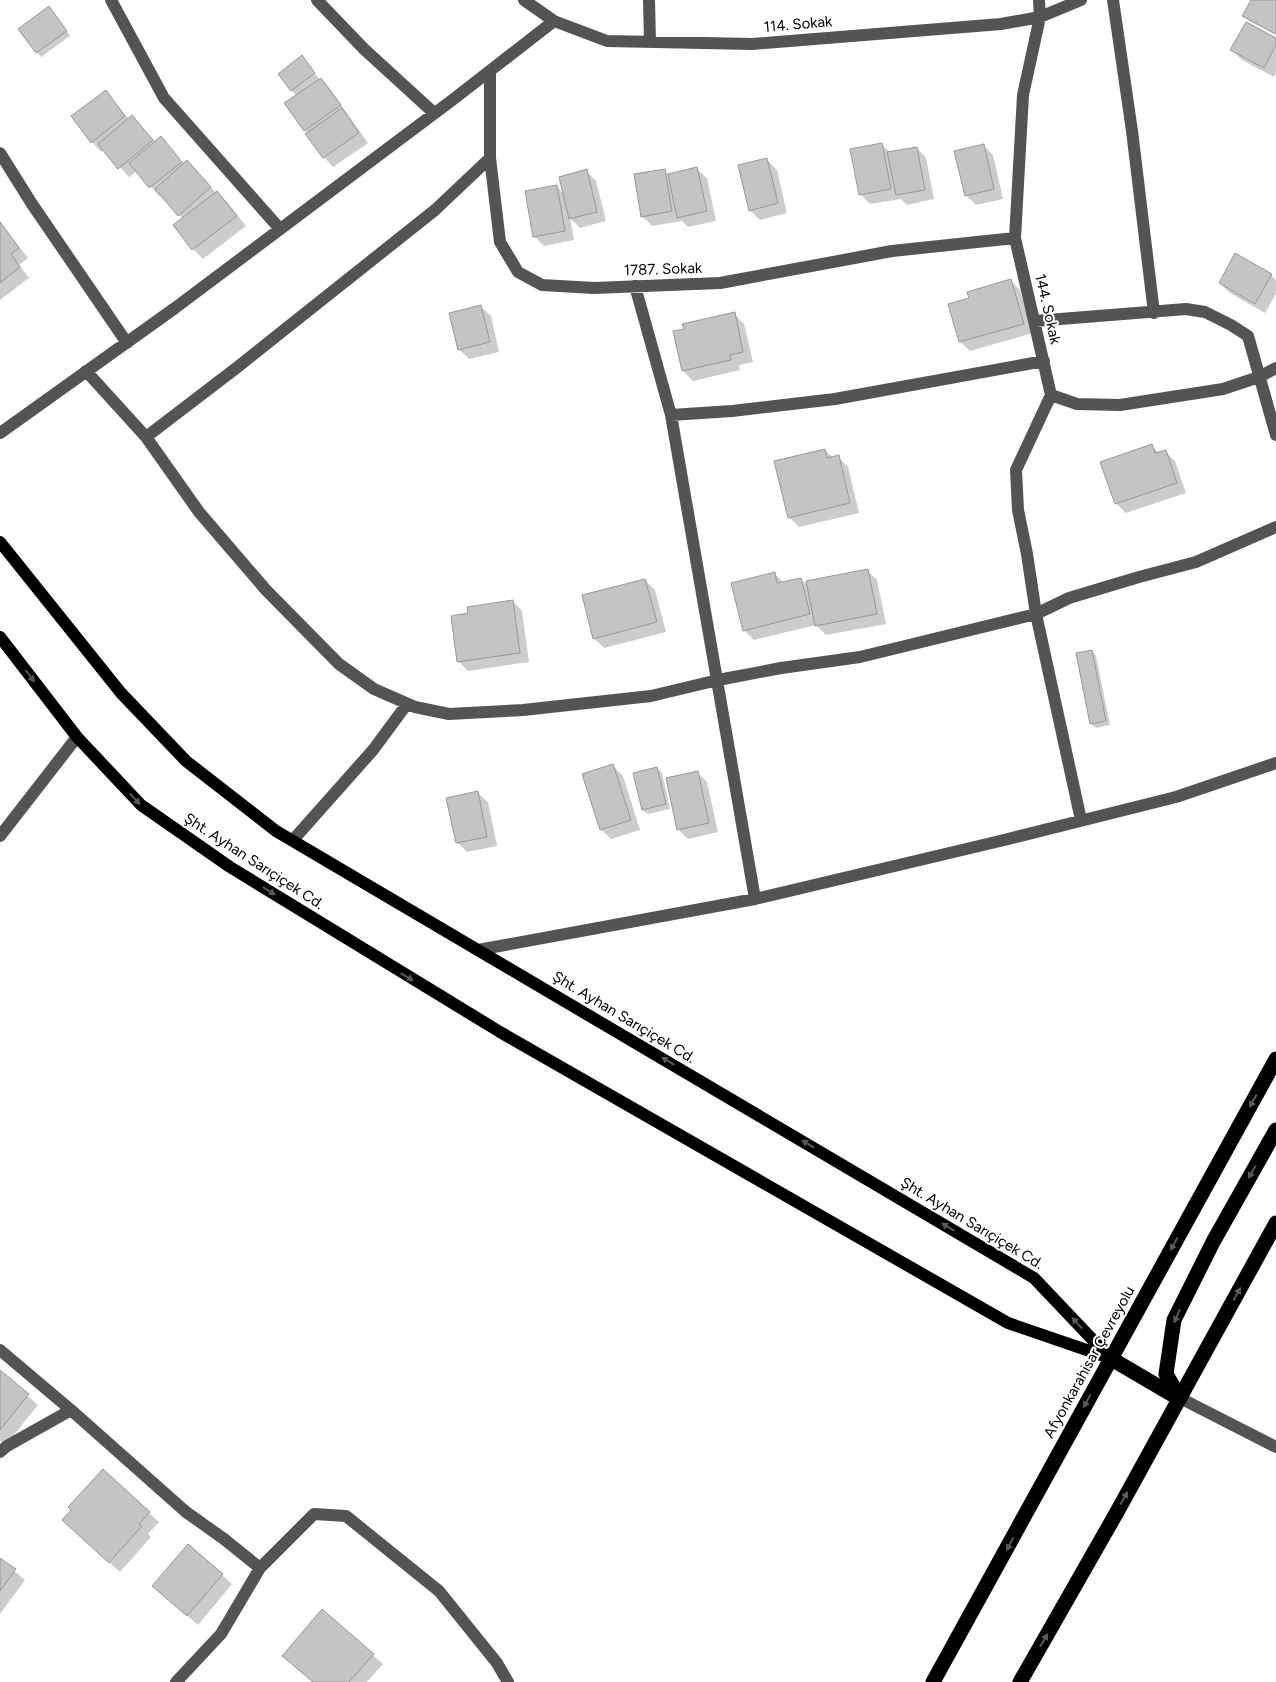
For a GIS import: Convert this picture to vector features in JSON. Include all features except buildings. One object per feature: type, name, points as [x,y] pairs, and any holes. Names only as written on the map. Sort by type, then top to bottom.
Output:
[{"type":"highway","name":"Afyonkarahisar Çevreyolu","points":[[933,1682],[1276,1059]]},
{"type":"highway","points":[[1180,1398],[1166,1374],[1174,1320],[1213,1242],[1276,1130]]},
{"type":"highway","points":[[1020,1682],[1276,1223]]},
{"type":"highway","points":[[1110,1358],[1180,1398]]},
{"type":"main road","name":"Şht. Ayhan Sarıçiçek Cd.","points":[[0,542],[121,693],[186,761],[276,831],[1034,1278],[1110,1358]]},
{"type":"main road","name":"Şht. Ayhan Sarıçiçek Cd.","points":[[0,637],[77,738],[141,805],[230,867],[500,1032],[1008,1322],[1110,1358]]},
{"type":"street","points":[[111,0],[164,98],[280,229]]},
{"type":"street","points":[[316,0],[364,49],[434,114]]},
{"type":"street","name":"114. Sokak","points":[[524,0],[554,21],[608,41],[752,44],[1001,24],[1040,17],[1081,0]]},
{"type":"street","points":[[649,0],[650,42]]},
{"type":"street","name":"144. Sokak","points":[[1039,0],[1040,17],[1023,95],[1016,238],[1052,395]]},
{"type":"street","points":[[1114,0],[1154,313]]},
{"type":"street","points":[[0,432],[127,343],[434,114],[554,21]]},
{"type":"street","name":"1787. Sokak","points":[[490,71],[490,158],[500,242],[518,272],[542,286],[594,288],[720,283],[892,251],[1016,238]]},
{"type":"street","points":[[0,153],[32,204],[127,343]]},
{"type":"street","points":[[146,437],[235,369],[427,216],[490,158]]},
{"type":"street","points":[[635,286],[672,415],[755,899]]},
{"type":"street","points":[[1035,321],[1186,309],[1205,312],[1248,336],[1276,435]]},
{"type":"street","points":[[672,415],[835,399],[1044,361]]},
{"type":"street","points":[[1081,820],[1036,614],[1018,510],[1016,470],[1052,395],[1077,404],[1120,405],[1223,389],[1259,377],[1276,368]]},
{"type":"street","points":[[86,372],[146,437],[199,512],[266,590],[339,664],[374,689],[415,707],[449,714],[523,710],[651,696],[718,680],[781,668],[860,657],[1036,614],[1069,598],[1139,576],[1196,562],[1276,527]]},
{"type":"street","points":[[292,840],[373,750],[408,704]]},
{"type":"street","points":[[0,836],[77,738]]},
{"type":"street","points":[[478,950],[755,899],[1176,797],[1276,763]]},
{"type":"street","points":[[0,1350],[186,1512],[260,1568]]},
{"type":"street","points":[[1180,1398],[1276,1447]]},
{"type":"street","points":[[0,1452],[7,1446],[71,1410]]},
{"type":"street","points":[[176,1682],[221,1634],[260,1568],[314,1514],[346,1516],[439,1591],[497,1662],[508,1682]]}]
